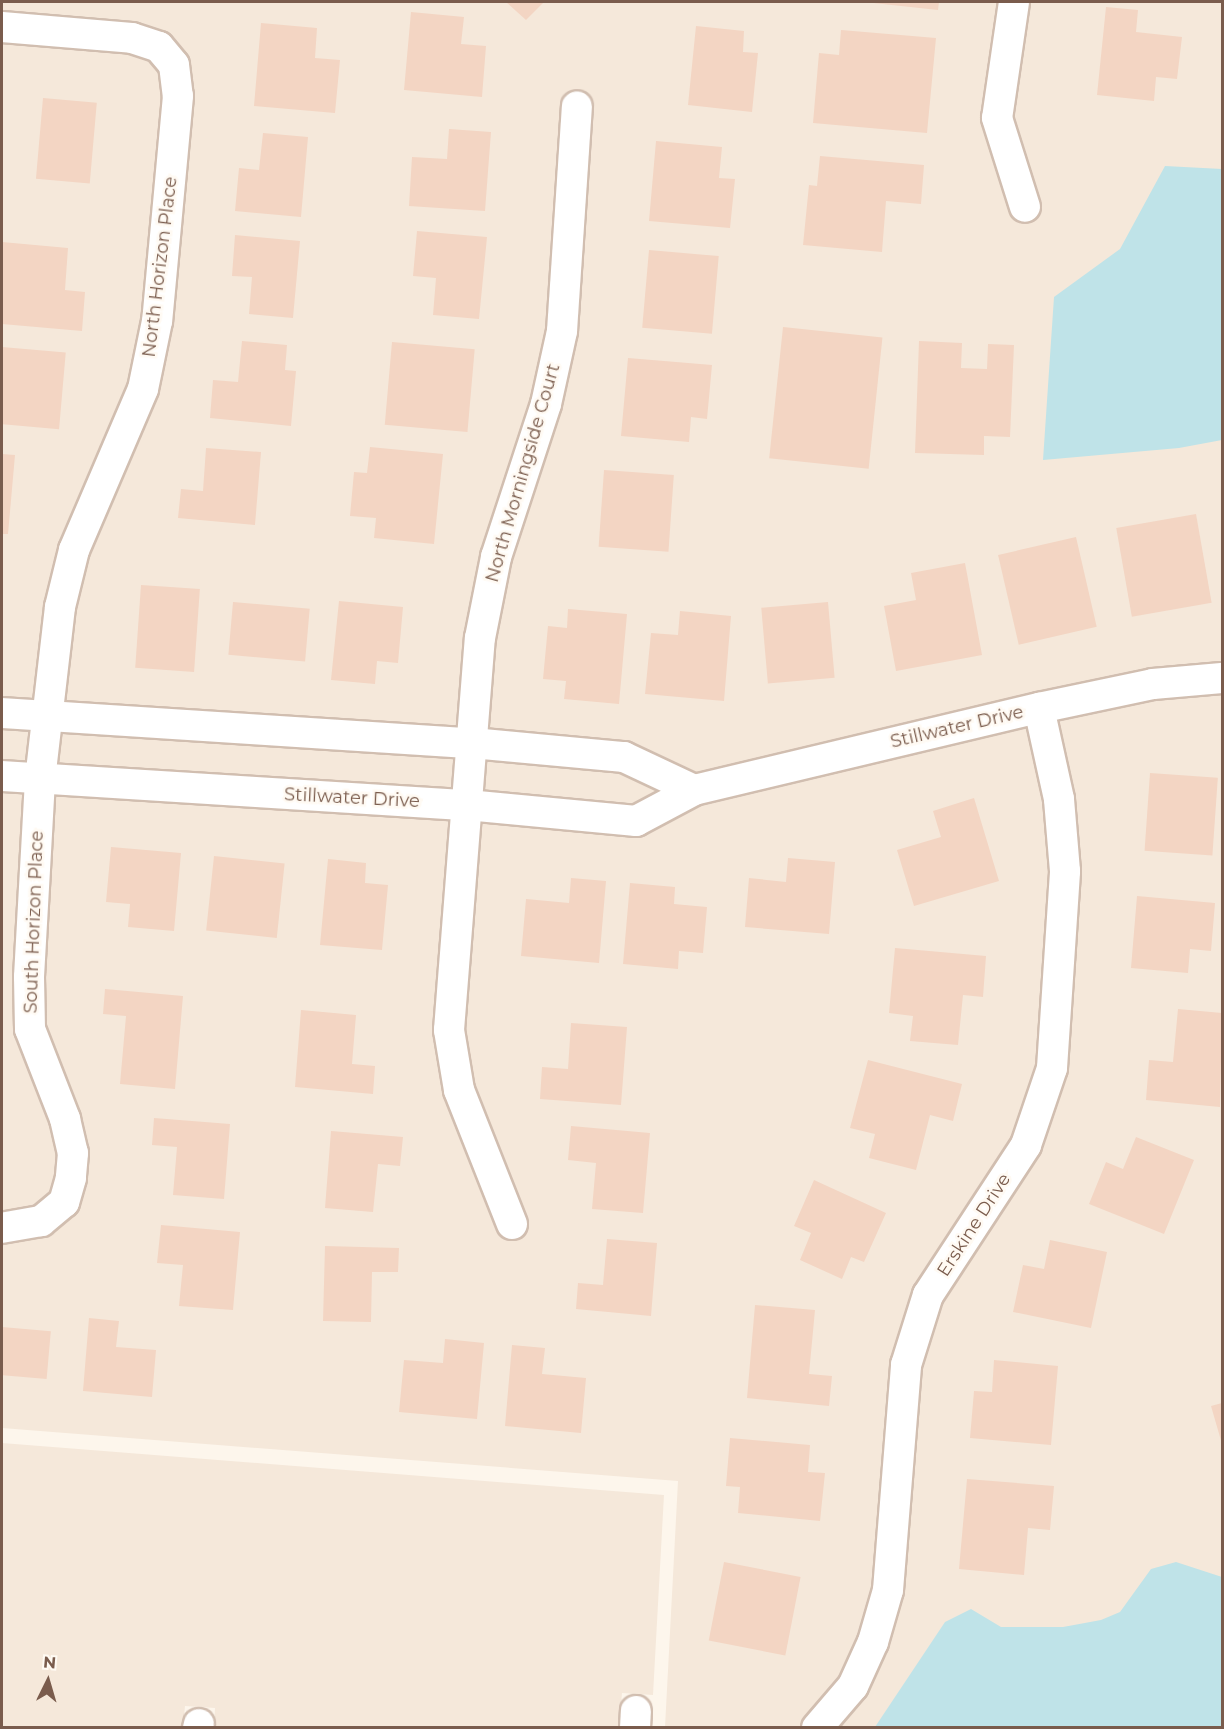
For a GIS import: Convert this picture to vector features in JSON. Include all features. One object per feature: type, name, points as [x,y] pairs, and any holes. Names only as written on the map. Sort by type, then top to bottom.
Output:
[{"type":"street","points":[[1014,2],[997,118],[1025,207]]},
{"type":"street","name":"North Horizon Place","points":[[2,27],[132,38],[159,47],[174,65],[178,96],[157,321],[143,389],[74,550],[60,607],[40,780]]},
{"type":"street","name":"North Morningside Court","points":[[512,1224],[459,1090],[449,1030],[480,638],[496,557],[546,404],[562,331],[577,106]]},
{"type":"street","name":"Stillwater Drive","points":[[2,776],[467,805],[636,821],[694,790],[1038,708],[1153,684],[1222,678]]},
{"type":"street","name":"Erskine Drive","points":[[817,1728],[853,1686],[873,1642],[888,1590],[906,1365],[927,1295],[1026,1145],[1052,1068],[1065,871],[1059,799],[1038,708]]},
{"type":"street","points":[[2,713],[47,718],[471,743],[624,756],[694,790]]},
{"type":"street","name":"South Horizon Place","points":[[2,1228],[41,1221],[64,1202],[71,1178],[73,1153],[65,1119],[30,1029],[29,977],[40,780]]},
{"type":"shaded area","points":[[2,2],[1222,2],[1222,1727],[665,1727],[678,1481],[2,1428]]},
{"type":"shaded area","points":[[2,1443],[664,1495],[653,1695],[622,1693],[619,1728],[214,1727],[215,1708],[185,1706],[183,1727],[2,1727]]},
{"type":"water","points":[[1165,166],[1222,169],[1222,440],[1179,448],[1043,460],[1054,297],[1120,249]]},
{"type":"water","points":[[1176,1562],[1222,1577],[1222,1727],[875,1727],[945,1622],[971,1609],[1001,1627],[1063,1627],[1101,1620],[1120,1612],[1151,1569]]},
{"type":"building","points":[[506,2],[544,2],[526,20]]},
{"type":"building","points":[[864,2],[939,2],[938,10]]},
{"type":"building","points":[[1106,7],[1138,10],[1136,32],[1182,37],[1177,79],[1156,77],[1154,101],[1097,95]]},
{"type":"building","points":[[411,12],[464,17],[461,44],[486,46],[482,97],[404,90]]},
{"type":"building","points":[[261,23],[317,28],[315,58],[340,60],[335,113],[254,106]]},
{"type":"building","points":[[696,26],[744,31],[743,52],[758,53],[752,112],[688,105]]},
{"type":"building","points":[[841,30],[936,38],[927,133],[813,123],[819,53],[839,55]]},
{"type":"building","points":[[43,98],[97,103],[90,183],[36,179]]},
{"type":"building","points":[[449,129],[491,132],[485,211],[409,206],[412,157],[447,159]]},
{"type":"building","points":[[263,133],[308,137],[301,217],[235,211],[239,168],[259,170]]},
{"type":"building","points":[[656,141],[722,147],[719,178],[735,179],[730,228],[649,221]]},
{"type":"building","points":[[820,156],[924,165],[921,204],[886,201],[882,252],[803,245],[809,185],[817,186]]},
{"type":"building","points":[[417,231],[487,237],[479,319],[433,315],[436,278],[413,276]]},
{"type":"building","points":[[235,235],[300,241],[293,318],[249,314],[252,277],[232,276]]},
{"type":"building","points":[[2,242],[68,248],[65,290],[85,292],[82,331],[2,324]]},
{"type":"building","points":[[649,250],[719,256],[712,334],[642,328]]},
{"type":"building","points":[[783,327],[882,337],[869,469],[769,458]]},
{"type":"building","points":[[242,341],[287,345],[285,370],[296,371],[291,426],[210,418],[213,380],[238,382]]},
{"type":"building","points":[[919,341],[962,343],[961,368],[987,369],[988,344],[1014,345],[1010,437],[984,436],[984,455],[915,453]]},
{"type":"building","points":[[392,342],[475,349],[467,432],[385,425]]},
{"type":"building","points":[[2,347],[66,353],[59,429],[2,424]]},
{"type":"building","points":[[628,358],[712,365],[707,419],[691,417],[689,442],[621,436]]},
{"type":"building","points":[[370,447],[443,454],[434,544],[374,538],[376,518],[350,516],[354,472],[367,473]]},
{"type":"building","points":[[206,448],[261,452],[255,525],[178,518],[181,489],[203,491]]},
{"type":"building","points":[[2,454],[15,455],[8,534],[2,534]]},
{"type":"building","points":[[604,470],[674,475],[668,552],[599,547]]},
{"type":"building","points":[[1196,514],[1212,603],[1132,617],[1116,528]]},
{"type":"building","points":[[1076,537],[1097,627],[1019,645],[998,555]]},
{"type":"building","points":[[965,563],[982,655],[896,671],[884,606],[916,600],[911,573]]},
{"type":"building","points":[[141,585],[200,589],[194,672],[135,668]]},
{"type":"building","points":[[339,601],[403,607],[398,663],[377,661],[375,684],[331,680]]},
{"type":"building","points":[[233,602],[310,609],[305,662],[228,655]]},
{"type":"building","points":[[828,602],[835,678],[768,684],[761,608]]},
{"type":"building","points":[[568,609],[627,614],[619,704],[564,699],[566,681],[543,679],[548,626],[567,628]]},
{"type":"building","points":[[680,611],[731,616],[724,701],[645,694],[651,633],[678,635]]},
{"type":"building","points":[[1150,773],[1218,778],[1212,856],[1145,851]]},
{"type":"building","points":[[974,798],[999,881],[914,906],[897,850],[941,837],[933,811]]},
{"type":"building","points":[[111,847],[181,853],[174,931],[128,927],[130,904],[106,902]]},
{"type":"building","points":[[214,856],[285,863],[277,938],[206,931]]},
{"type":"building","points":[[788,858],[835,862],[829,934],[745,927],[749,878],[786,882]]},
{"type":"building","points":[[328,859],[366,863],[365,883],[388,885],[382,950],[320,945]]},
{"type":"building","points":[[571,878],[606,881],[599,963],[521,956],[526,899],[569,903]]},
{"type":"building","points":[[630,883],[675,887],[674,904],[707,907],[703,953],[679,951],[678,969],[623,964]]},
{"type":"building","points":[[1137,896],[1215,903],[1211,951],[1190,949],[1188,973],[1131,968]]},
{"type":"building","points":[[895,948],[986,956],[983,997],[963,995],[958,1045],[910,1041],[913,1016],[889,1013]]},
{"type":"building","points":[[105,989],[183,996],[175,1089],[120,1084],[126,1016],[103,1014]]},
{"type":"building","points":[[1178,1009],[1222,1013],[1220,1107],[1146,1100],[1149,1060],[1173,1062]]},
{"type":"building","points":[[301,1010],[356,1015],[352,1064],[375,1066],[373,1094],[295,1087]]},
{"type":"building","points":[[571,1023],[627,1027],[621,1105],[540,1099],[542,1067],[568,1069]]},
{"type":"building","points":[[868,1060],[962,1084],[953,1121],[930,1115],[916,1170],[869,1158],[875,1134],[850,1128]]},
{"type":"building","points":[[154,1118],[230,1124],[224,1199],[173,1195],[177,1147],[152,1145]]},
{"type":"building","points":[[571,1126],[650,1133],[643,1213],[592,1209],[596,1163],[568,1160]]},
{"type":"building","points":[[331,1131],[403,1137],[400,1166],[378,1164],[373,1212],[325,1208]]},
{"type":"building","points":[[1136,1137],[1194,1160],[1164,1234],[1089,1204],[1106,1162],[1123,1169]]},
{"type":"building","points":[[814,1180],[886,1213],[864,1262],[851,1257],[842,1279],[800,1260],[811,1233],[794,1226]]},
{"type":"building","points":[[161,1225],[240,1232],[233,1310],[179,1306],[183,1265],[157,1263]]},
{"type":"building","points":[[607,1239],[657,1243],[651,1316],[576,1309],[578,1283],[603,1285]]},
{"type":"building","points":[[1050,1240],[1107,1252],[1091,1328],[1013,1312],[1023,1265],[1044,1269]]},
{"type":"building","points":[[325,1246],[399,1248],[398,1272],[372,1272],[371,1322],[323,1321]]},
{"type":"building","points":[[755,1305],[815,1310],[809,1374],[832,1376],[829,1406],[747,1398]]},
{"type":"building","points":[[89,1318],[119,1321],[116,1347],[156,1350],[152,1397],[83,1391]]},
{"type":"building","points":[[2,1327],[51,1331],[47,1379],[2,1375]]},
{"type":"building","points":[[445,1339],[484,1343],[477,1419],[399,1412],[404,1360],[443,1363]]},
{"type":"building","points":[[512,1345],[545,1348],[542,1374],[586,1378],[581,1433],[505,1426]]},
{"type":"building","points":[[994,1360],[1058,1366],[1051,1445],[970,1438],[974,1391],[992,1392]]},
{"type":"building","points":[[1222,1403],[1222,1444],[1211,1406]]},
{"type":"building","points":[[730,1438],[810,1445],[808,1472],[825,1473],[820,1521],[738,1513],[740,1487],[726,1486]]},
{"type":"building","points":[[967,1479],[1054,1486],[1050,1530],[1028,1528],[1024,1575],[959,1569]]},
{"type":"building","points":[[724,1562],[801,1577],[785,1655],[709,1641]]}]
